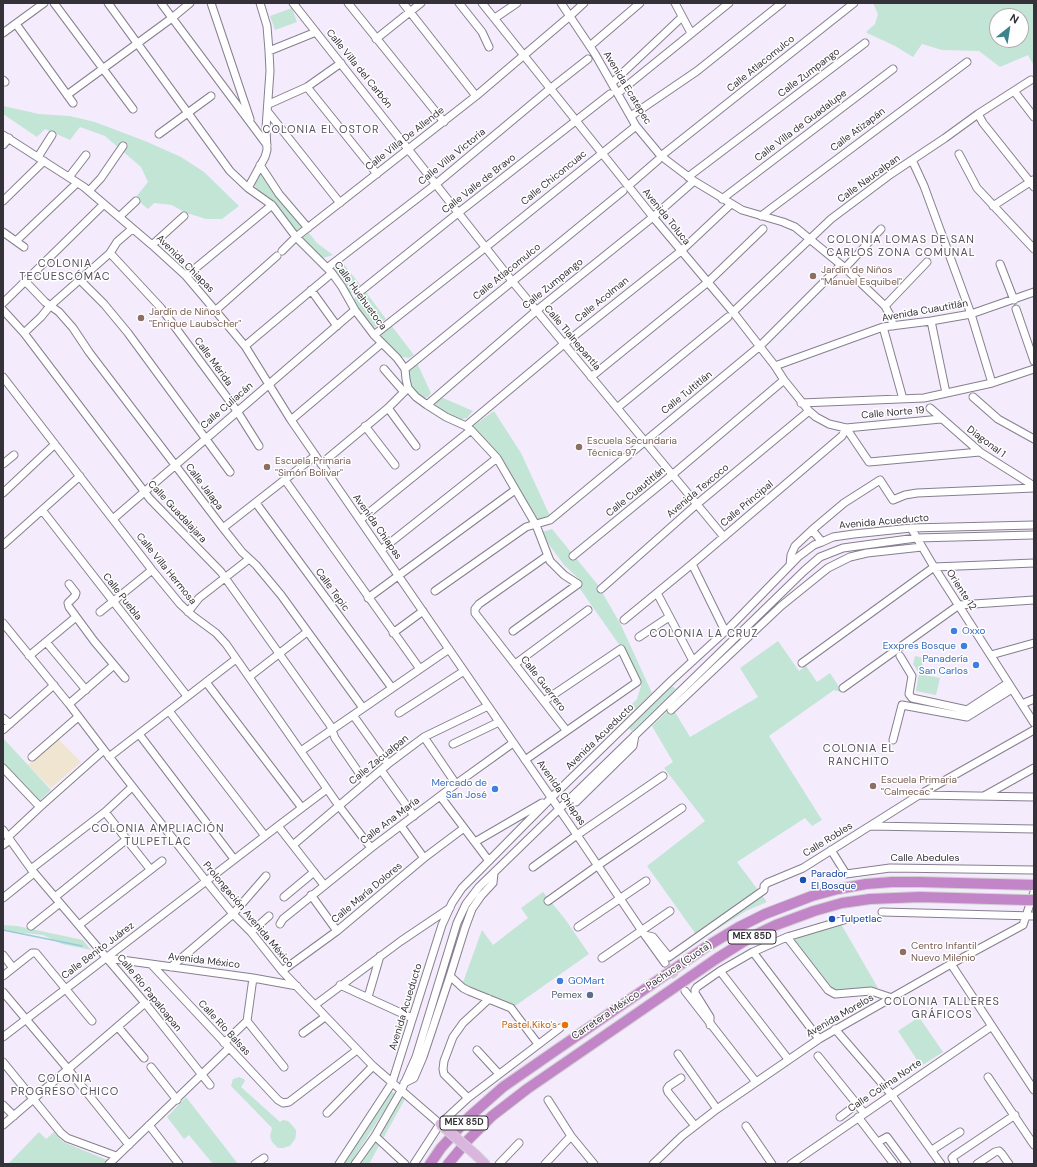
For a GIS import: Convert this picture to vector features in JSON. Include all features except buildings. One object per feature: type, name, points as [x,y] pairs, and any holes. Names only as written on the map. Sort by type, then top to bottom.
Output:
[{"type":"highway","name":"Carretera México - Pachuca (Cuota)","points":[[430,1164],[441,1148],[464,1122],[504,1087],[706,947],[739,927],[765,914],[812,896],[866,884],[920,882],[1033,887]]},
{"type":"highway","name":"Carretera México - Pachuca (Cuota)","points":[[448,1164],[468,1140],[492,1116],[527,1088],[716,959],[751,937],[776,925],[814,911],[842,903],[870,899],[920,896],[1030,900]]},
{"type":"main road","points":[[440,1124],[485,1164]]},
{"type":"street","points":[[3,33],[44,3]]},
{"type":"street","points":[[54,3],[133,110]]},
{"type":"street","points":[[108,3],[188,113]]},
{"type":"street","points":[[161,3],[267,146]]},
{"type":"street","points":[[67,95],[172,18],[190,3]]},
{"type":"street","points":[[211,3],[252,125]]},
{"type":"street","name":"Calle Villa del Carbón","points":[[293,3],[409,148]]},
{"type":"street","points":[[348,3],[444,122]]},
{"type":"street","points":[[403,3],[476,96]]},
{"type":"street","points":[[376,39],[421,3]]},
{"type":"street","points":[[459,3],[482,32],[489,47]]},
{"type":"street","name":"Avenida Toluca","points":[[482,3],[602,152],[626,189],[653,217],[680,251],[708,282],[731,314],[760,346],[801,403],[816,417],[829,424],[846,428]]},
{"type":"street","points":[[495,18],[517,3]]},
{"type":"street","name":"Avenida Ecatepec","points":[[561,3],[590,46],[612,83],[614,94],[660,158],[722,199],[742,210],[795,227],[843,267],[885,306],[891,317],[893,326]]},
{"type":"street","name":"Calle Villa De Allende","points":[[282,251],[296,237],[476,96],[584,3]]},
{"type":"street","points":[[590,46],[640,3]]},
{"type":"street","points":[[675,3],[691,33]]},
{"type":"street","name":"Calle Valle de Bravo","points":[[362,290],[458,212],[576,120],[614,94],[729,3]]},
{"type":"street","points":[[631,116],[697,71],[782,3]]},
{"type":"street","name":"Calle Atlacomulco","points":[[405,369],[626,189],[660,158],[854,3]]},
{"type":"street","points":[[248,188],[267,150],[266,128],[270,71],[267,26],[261,4]]},
{"type":"street","points":[[612,83],[682,17]]},
{"type":"street","points":[[16,24],[72,103]]},
{"type":"street","points":[[269,52],[316,32]]},
{"type":"street","name":"Calle Zumpango","points":[[427,405],[536,311],[653,217],[691,179],[865,43]]},
{"type":"street","name":"Calle Villa Victoria","points":[[244,346],[311,290],[329,270],[588,59]]},
{"type":"street","name":"Calle Atizapán","points":[[761,216],[967,62]]},
{"type":"street","points":[[268,108],[307,87],[341,63]]},
{"type":"street","name":"Calle Villa de Guadalupe","points":[[722,199],[893,69]]},
{"type":"street","name":"Calle Naucalpan","points":[[618,408],[731,314],[831,219],[891,174],[978,114],[1031,80]]},
{"type":"street","points":[[307,87],[377,174]]},
{"type":"street","points":[[1014,91],[1034,117]]},
{"type":"street","points":[[159,134],[211,96]]},
{"type":"street","points":[[268,108],[340,203]]},
{"type":"street","name":"Calle Huehuetoca","points":[[188,113],[230,171],[248,188],[272,206],[296,237],[329,270],[342,287],[355,310],[382,343],[398,358],[405,369],[406,390]]},
{"type":"street","points":[[978,114],[983,123],[1033,182],[993,206]]},
{"type":"street","name":"Calle Chiconcuac","points":[[374,334],[486,248],[602,152],[636,126]]},
{"type":"street","points":[[256,132],[263,132],[266,128]]},
{"type":"street","points":[[3,201],[41,159],[52,135]]},
{"type":"street","points":[[3,145],[6,137]]},
{"type":"street","name":"Avenida Chiapas","points":[[6,137],[77,182],[104,204],[186,276],[216,310],[244,346],[321,464],[450,649],[513,744],[665,963]]},
{"type":"street","points":[[88,191],[103,175],[123,146]]},
{"type":"street","name":"Calle Tlalnepantla","points":[[409,148],[536,311],[724,537]]},
{"type":"street","points":[[958,154],[977,188],[1034,249]]},
{"type":"street","points":[[69,177],[86,155]]},
{"type":"street","points":[[912,160],[924,186],[971,314],[992,383]]},
{"type":"street","points":[[260,165],[280,194],[308,228]]},
{"type":"street","points":[[16,241],[77,182]]},
{"type":"street","points":[[119,217],[136,201]]},
{"type":"street","points":[[3,303],[104,204]]},
{"type":"street","name":"Calle Acolman","points":[[360,520],[469,428],[564,344],[680,251],[731,204]]},
{"type":"street","points":[[186,276],[272,206]]},
{"type":"street","points":[[152,245],[184,216]]},
{"type":"street","points":[[24,333],[50,306],[110,253],[117,242],[132,229]]},
{"type":"street","points":[[591,377],[708,282],[762,229]]},
{"type":"street","name":"Calle Tultitlán","points":[[435,591],[526,528],[550,520],[760,346],[882,229]]},
{"type":"street","points":[[3,232],[24,247]]},
{"type":"street","name":"Calle Mérida","points":[[110,253],[161,308],[237,411],[259,446]]},
{"type":"street","points":[[216,310],[276,256]]},
{"type":"street","points":[[885,306],[927,262]]},
{"type":"street","points":[[1000,264],[1014,300]]},
{"type":"street","points":[[80,280],[104,304],[128,333],[230,472]]},
{"type":"street","name":"Calle Jalapa","points":[[25,281],[73,328],[223,528],[281,595],[363,708]]},
{"type":"street","points":[[311,290],[337,326]]},
{"type":"street","name":"Avenida Cuautitlán","points":[[775,366],[883,327],[971,314],[1034,292]]},
{"type":"street","name":"Calle Guadalajara","points":[[3,310],[24,333],[144,491],[225,578],[330,725],[331,730],[366,783]]},
{"type":"street","name":"Calle Culiacán","points":[[113,518],[355,310]]},
{"type":"street","points":[[1016,310],[1034,361]]},
{"type":"street","points":[[930,321],[946,393]]},
{"type":"street","points":[[883,327],[903,399]]},
{"type":"street","points":[[291,420],[382,343]]},
{"type":"street","points":[[384,369],[406,390],[427,405],[446,417],[469,428],[497,458],[536,525],[550,561],[564,575],[578,584],[513,631]]},
{"type":"street","points":[[801,403],[924,398],[992,383],[1034,369]]},
{"type":"street","name":"Calle Villa Hermosa","points":[[3,377],[152,570],[188,612],[219,636],[226,644],[339,806],[371,848]]},
{"type":"street","name":"Calle Cuautitlán","points":[[573,556],[672,475],[784,380]]},
{"type":"street","points":[[321,464],[388,408],[406,390]]},
{"type":"street","points":[[973,397],[998,419],[1034,439]]},
{"type":"street","points":[[388,408],[416,446]]},
{"type":"street","name":"Diagonal 1","points":[[930,408],[980,452],[1034,487]]},
{"type":"street","name":"Avenida Texcoco","points":[[600,589],[697,504],[809,411]]},
{"type":"street","name":"Calle Norte 19","points":[[846,428],[941,419]]},
{"type":"street","points":[[365,426],[395,465]]},
{"type":"street","points":[[846,428],[869,462],[980,452]]},
{"type":"street","name":"Calle Principal","points":[[624,620],[842,436],[846,428]]},
{"type":"street","points":[[3,493],[55,444]]},
{"type":"street","points":[[3,464],[14,454]]},
{"type":"street","points":[[223,528],[316,456]]},
{"type":"street","points":[[381,550],[497,458]]},
{"type":"street","points":[[3,545],[80,476]]},
{"type":"street","points":[[285,480],[420,669]]},
{"type":"street","points":[[790,565],[791,555],[795,546],[844,503],[880,480],[893,500],[905,495],[917,493],[1034,487]]},
{"type":"street","points":[[368,598],[515,490]]},
{"type":"street","name":"Calle Tepic","points":[[256,503],[392,688]]},
{"type":"street","name":"Calle Puebla","points":[[42,510],[188,696]]},
{"type":"street","name":"Avenida Acueducto","points":[[339,1164],[392,1083],[442,925],[462,888],[551,798],[672,680],[725,631],[790,565],[814,545],[833,537],[911,528],[1034,526]]},
{"type":"street","name":"Oriente 12","points":[[911,528],[934,567],[1010,686],[1022,704],[1032,714],[1034,723]]},
{"type":"street","points":[[812,530],[822,542]]},
{"type":"street","name":"Avenida Acueducto","points":[[355,1164],[375,1136],[401,1091],[416,1057],[457,923],[466,904],[479,887],[564,803],[638,733],[682,688],[820,557],[843,548],[916,538],[1034,535]]},
{"type":"street","points":[[671,710],[781,606],[828,568],[850,557],[867,553],[922,547]]},
{"type":"street","name":"Calle Guerrero","points":[[547,556],[479,604],[475,609],[478,617],[566,730]]},
{"type":"street","points":[[188,612],[199,598],[249,559]]},
{"type":"street","points":[[802,663],[934,567],[1034,562]]},
{"type":"street","points":[[692,564],[725,631]]},
{"type":"street","points":[[100,612],[152,570]]},
{"type":"street","points":[[69,584],[76,592],[75,596],[68,604],[94,641],[126,678]]},
{"type":"street","points":[[657,593],[693,661]]},
{"type":"street","points":[[843,688],[959,605],[1034,600]]},
{"type":"street","points":[[515,664],[588,610]]},
{"type":"street","points":[[393,633],[423,611]]},
{"type":"street","points":[[29,656],[47,643],[76,617]]},
{"type":"street","points":[[639,638],[669,617]]},
{"type":"street","name":"Prolongación Avenida México","points":[[3,623],[29,656],[71,703],[78,717],[206,881],[233,914],[251,932],[282,971],[373,1066],[440,1124]]},
{"type":"street","points":[[249,677],[307,632]]},
{"type":"street","points":[[47,643],[86,690]]},
{"type":"street","points":[[991,655],[1034,643]]},
{"type":"street","points":[[525,760],[637,682],[621,648],[544,701]]},
{"type":"street","points":[[301,751],[450,649]]},
{"type":"street","points":[[900,656],[912,676],[909,694],[912,698],[910,706]]},
{"type":"street","points":[[109,757],[236,659]]},
{"type":"street","points":[[71,703],[114,665]]},
{"type":"street","points":[[400,713],[464,671]]},
{"type":"street","points":[[206,682],[302,808]]},
{"type":"street","points":[[3,730],[54,685]]},
{"type":"street","points":[[912,698],[967,710],[1010,686]]},
{"type":"street","points":[[893,740],[901,707],[904,705],[967,717],[1010,686]]},
{"type":"street","points":[[1022,704],[1034,699]]},
{"type":"street","name":"Calle Zacualpan","points":[[293,845],[388,764],[424,737],[488,706]]},
{"type":"street","points":[[169,710],[265,836]]},
{"type":"street","points":[[353,715],[388,764]]},
{"type":"street","points":[[32,757],[78,717]]},
{"type":"street","points":[[3,718],[10,724]]},
{"type":"street","points":[[453,744],[499,722]]},
{"type":"street","name":"Calle Robles","points":[[644,933],[653,937],[669,957],[764,890],[764,886],[767,883],[803,868],[920,795],[1034,730]]},
{"type":"street","points":[[139,734],[234,859]]},
{"type":"street","points":[[424,737],[456,784]]},
{"type":"street","name":"Calle Ana María","points":[[282,922],[311,895],[371,848],[456,784],[513,744]]},
{"type":"street","points":[[3,845],[40,807],[104,750]]},
{"type":"street","points":[[3,768],[40,807]]},
{"type":"street","points":[[983,797],[1034,768]]},
{"type":"street","points":[[381,770],[414,816]]},
{"type":"street","points":[[533,867],[663,776]]},
{"type":"street","points":[[3,898],[33,871],[105,812],[132,787]]},
{"type":"street","name":"Calle Benito Juárez","points":[[3,1037],[65,988],[107,958],[327,789]]},
{"type":"street","points":[[920,795],[1034,797]]},
{"type":"street","points":[[440,796],[489,860]]},
{"type":"street","points":[[475,842],[551,798]]},
{"type":"street","points":[[548,901],[682,808]]},
{"type":"street","points":[[105,812],[150,869]]},
{"type":"street","points":[[278,826],[324,885]]},
{"type":"street","points":[[401,826],[424,858]]},
{"type":"street","points":[[870,826],[1034,829]]},
{"type":"street","name":"Calle María Dolores","points":[[282,971],[337,931],[424,858],[464,828]]},
{"type":"street","name":"Calle Río Papaloapan","points":[[3,830],[33,871],[145,1003],[210,1085]]},
{"type":"street","points":[[31,926],[127,839]]},
{"type":"street","name":"Calle Abedules","points":[[831,850],[846,874],[890,868],[1034,870]]},
{"type":"street","points":[[79,925],[162,861]]},
{"type":"street","points":[[284,898],[314,872]]},
{"type":"street","points":[[404,1084],[414,1078],[423,1057],[472,909],[493,883],[494,873]]},
{"type":"street","points":[[171,967],[233,914],[266,876]]},
{"type":"street","points":[[578,927],[646,881]]},
{"type":"street","name":"Avenida Morelos","points":[[653,1164],[694,1126],[819,1038],[1023,925],[1033,887]]},
{"type":"street","points":[[311,895],[337,931]]},
{"type":"street","points":[[315,1005],[380,956],[450,908]]},
{"type":"street","points":[[602,958],[644,933],[670,911]]},
{"type":"street","points":[[882,912],[1034,916]]},
{"type":"street","points":[[251,932],[269,916]]},
{"type":"street","points":[[710,1025],[710,1017],[695,993],[697,987],[720,971],[753,952],[787,937],[844,920]]},
{"type":"street","points":[[787,937],[828,990],[835,994],[871,991],[892,998]]},
{"type":"street","points":[[753,952],[819,1038]]},
{"type":"street","points":[[3,976],[32,953],[35,953],[92,1022]]},
{"type":"street","points":[[3,955],[13,968]]},
{"type":"street","points":[[368,997],[380,956]]},
{"type":"street","name":"Avenida México","points":[[107,958],[253,978],[297,986]]},
{"type":"street","points":[[951,964],[1034,1090]]},
{"type":"street","name":"Calle Río Balsas","points":[[152,965],[278,1100],[283,1103],[288,1102],[357,1050]]},
{"type":"street","points":[[720,971],[788,1059]]},
{"type":"street","points":[[450,976],[463,988],[511,1008],[538,1044]]},
{"type":"street","points":[[109,1164],[203,1075],[247,1021],[253,978]]},
{"type":"street","points":[[340,985],[412,1018]]},
{"type":"street","points":[[685,991],[710,1025],[756,1082]]},
{"type":"street","points":[[3,992],[68,1069],[129,1145]]},
{"type":"street","points":[[468,1098],[444,1074],[444,1061],[453,1037],[463,1023],[489,999]]},
{"type":"street","points":[[3,1125],[145,1003]]},
{"type":"street","points":[[303,1033],[325,1016]]},
{"type":"street","points":[[247,1021],[284,1067]]},
{"type":"street","name":"Calle Colima Norte","points":[[791,1164],[992,1026]]},
{"type":"street","points":[[118,1027],[144,1058]]},
{"type":"street","points":[[414,1164],[440,1124],[468,1098],[498,1074],[560,1028]]},
{"type":"street","points":[[835,1029],[891,1094],[941,1164]]},
{"type":"street","points":[[477,1050],[498,1074]]},
{"type":"street","points":[[678,1054],[717,1109]]},
{"type":"street","points":[[818,1056],[857,1104],[861,1115],[894,1164]]},
{"type":"street","points":[[3,1062],[61,1133],[67,1138],[116,1156]]},
{"type":"street","points":[[327,1114],[373,1066]]},
{"type":"street","points":[[151,1067],[177,1100]]},
{"type":"street","points":[[988,1077],[1034,1145]]},
{"type":"street","points":[[681,1078],[667,1089],[694,1126]]},
{"type":"street","points":[[548,1100],[571,1136],[594,1164]]},
{"type":"street","points":[[840,1117],[857,1104]]},
{"type":"street","points":[[3,1105],[14,1116]]},
{"type":"street","points":[[955,1164],[952,1158],[954,1156],[1015,1115]]},
{"type":"street","points":[[149,1125],[179,1164]]},
{"type":"street","points":[[746,1126],[772,1164]]},
{"type":"street","points":[[932,1150],[960,1132]]},
{"type":"street","points":[[375,1136],[405,1164]]},
{"type":"street","points":[[545,1164],[571,1136]]},
{"type":"street","points":[[878,1142],[886,1137],[907,1164]]},
{"type":"street","points":[[499,1164],[519,1143]]},
{"type":"street","points":[[977,1164],[999,1151],[1009,1164]]},
{"type":"street","points":[[255,1164],[264,1158]]},
{"type":"shaded area","points":[[58,739],[81,762],[51,788],[28,765]]},
{"type":"green space","points":[[873,3],[1034,3],[1034,66],[1028,55],[1000,67],[979,51],[942,50],[922,44],[913,57],[895,46],[866,32],[875,24],[878,14]]},
{"type":"green space","points":[[292,8],[297,22],[275,30],[270,16]]},
{"type":"green space","points":[[3,106],[39,114],[70,116],[95,122],[145,141],[181,157],[204,172],[239,206],[222,219],[206,219],[184,212],[172,205],[154,203],[148,209],[135,198],[148,182],[141,167],[105,136],[80,127],[70,140],[45,129],[37,137],[3,114]]},
{"type":"green space","points":[[261,170],[303,226],[295,232],[256,190],[254,182]]},
{"type":"green space","points":[[309,233],[317,243],[333,255],[323,258],[311,249],[302,238]]},
{"type":"green space","points":[[343,263],[361,286],[349,295],[334,269]]},
{"type":"green space","points":[[365,291],[386,319],[373,329],[352,300]]},
{"type":"green space","points":[[391,325],[414,355],[409,358],[402,357],[379,335]]},
{"type":"green space","points":[[417,363],[431,393],[425,398],[419,395],[410,385],[408,371]]},
{"type":"green space","points":[[441,397],[473,411],[467,418],[459,420],[433,406]]},
{"type":"green space","points":[[494,411],[521,453],[550,516],[538,520],[500,457],[473,426]]},
{"type":"green space","points":[[552,529],[598,585],[621,625],[652,693],[622,722],[629,707],[637,699],[641,686],[625,653],[578,586],[579,579],[564,565],[542,532]]},
{"type":"green space","points":[[778,641],[799,671],[806,666],[817,682],[830,673],[843,693],[834,690],[769,736],[822,820],[812,826],[805,818],[737,862],[767,902],[746,911],[700,940],[647,866],[705,821],[664,768],[673,762],[652,726],[672,707],[690,737],[758,697],[740,668]]},
{"type":"green space","points":[[915,656],[924,658],[922,668],[926,675],[940,678],[936,695],[916,691],[919,673],[913,664]]},
{"type":"green space","points":[[672,686],[676,689],[632,731],[629,728]]},
{"type":"green space","points":[[3,738],[51,790],[39,801],[3,763]]},
{"type":"green space","points":[[543,892],[565,919],[589,954],[515,1006],[462,985],[482,930],[493,945],[528,918],[521,908]]},
{"type":"green space","points":[[841,924],[878,988],[836,990],[829,986],[794,939]]},
{"type":"green space","points":[[3,925],[17,926],[83,940],[91,950],[62,944],[43,935],[3,931]]},
{"type":"green space","points":[[919,1017],[943,1052],[921,1066],[898,1031]]},
{"type":"green space","points":[[239,1077],[245,1081],[241,1087],[280,1122],[283,1120],[288,1121],[296,1130],[295,1139],[290,1146],[278,1148],[272,1142],[270,1136],[272,1128],[231,1086],[233,1079]]},
{"type":"green space","points":[[390,1090],[395,1094],[350,1164],[343,1164]]},
{"type":"green space","points":[[400,1096],[405,1099],[369,1164],[359,1164]]},
{"type":"green space","points":[[186,1097],[238,1164],[213,1164],[189,1135],[184,1139],[167,1117]]},
{"type":"green space","points":[[39,1132],[46,1139],[54,1132],[63,1142],[117,1164],[8,1164]]},
{"type":"waterway","points":[[3,930],[82,946]]},
{"type":"tunnel","points":[[665,963],[683,987]]},
{"type":"place","name":"Jardín de Niños \"Manuel Esquibel\"","points":[[813,276]]},
{"type":"place","name":"Jardín de Niños \"Enrique Laubscher\"","points":[[141,318]]},
{"type":"place","name":"Escuela Secundaria Técnica 97","points":[[579,447]]},
{"type":"place","name":"Escuela Primaria \"Simón Bolivar\"","points":[[267,467]]},
{"type":"place","name":"Oxxo","points":[[954,631]]},
{"type":"place","name":"Exxpres Bosque","points":[[964,646]]},
{"type":"place","name":"Panadería San Carlos","points":[[976,665]]},
{"type":"place","name":"Escuela Primaria \"Calmecac\"","points":[[873,786]]},
{"type":"place","name":"Mercado de San José","points":[[495,789]]},
{"type":"place","name":"Parador El Bosque","points":[[803,880]]},
{"type":"place","name":"Tulpetlac","points":[[832,919]]},
{"type":"place","name":"Centro Infantil Nuevo Milenio","points":[[903,952]]},
{"type":"place","name":"GOMart","points":[[560,981]]},
{"type":"place","name":"Pemex","points":[[590,995]]},
{"type":"place","name":"Pastel Kiko's","points":[[565,1025]]},
{"type":"district","name":"COLONIA EL OSTOR","points":[[321,130]]},
{"type":"district","name":"COLONIA LOMAS DE SAN CARLOS ZONA COMUNAL","points":[[901,246]]},
{"type":"district","name":"COLONIA TECUESCÓMAC","points":[[65,270]]},
{"type":"district","name":"COLONIA LA CRUZ","points":[[704,634]]},
{"type":"district","name":"COLONIA EL RANCHITO","points":[[859,755]]},
{"type":"district","name":"COLONIA AMPLIACIÓN TULPETLAC","points":[[158,835]]},
{"type":"district","name":"COLONIA TALLERES GRÁFICOS","points":[[942,1008]]},
{"type":"district","name":"COLONIA PROGRESO CHICO","points":[[65,1085]]}]
